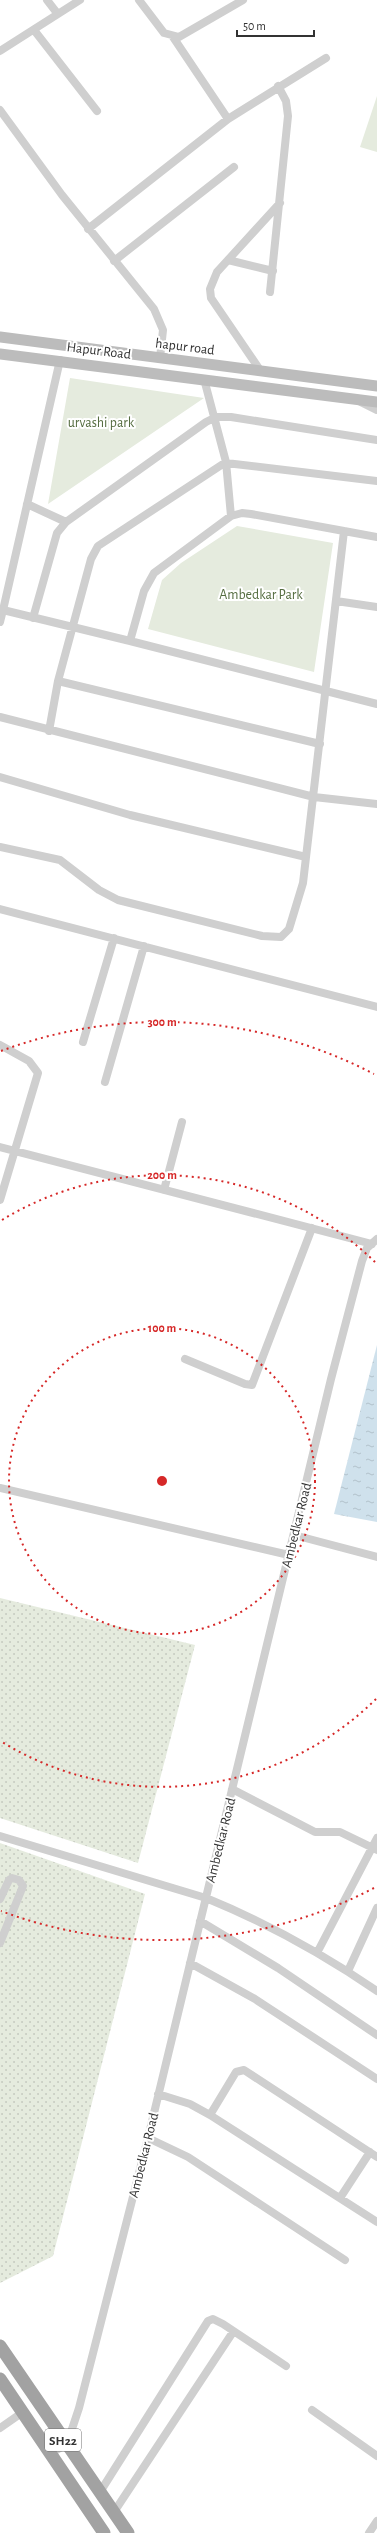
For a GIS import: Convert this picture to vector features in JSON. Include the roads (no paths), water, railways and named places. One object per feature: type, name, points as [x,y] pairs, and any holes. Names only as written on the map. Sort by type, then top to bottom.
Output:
[{"type":"highway","name":"SH22","points":[[0,2346],[128,2533]]},
{"type":"highway","name":"SH22","points":[[0,2379],[104,2533]]},
{"type":"main road","name":"hapur road","points":[[0,337],[374,384]]},
{"type":"main road","name":"Hapur Road","points":[[0,354],[60,360],[377,402]]},
{"type":"street","points":[[47,0],[57,13]]},
{"type":"street","points":[[0,51],[34,30],[57,13],[80,0]]},
{"type":"street","points":[[139,0],[164,33],[173,37],[228,119]]},
{"type":"street","points":[[173,37],[186,35],[243,0]]},
{"type":"street","points":[[34,30],[97,111]]},
{"type":"street","points":[[88,229],[228,119],[278,86],[326,58]]},
{"type":"street","points":[[270,292],[288,116],[286,101],[278,86]]},
{"type":"street","points":[[0,110],[88,229],[154,309],[160,320],[164,340],[160,358]]},
{"type":"street","points":[[114,261],[234,168]]},
{"type":"street","points":[[260,370],[211,298],[210,289],[212,279],[280,203]]},
{"type":"street","points":[[228,260],[273,271]]},
{"type":"street","points":[[0,622],[60,360]]},
{"type":"street","points":[[204,379],[216,417],[226,463],[231,516]]},
{"type":"street","points":[[360,400],[377,409]]},
{"type":"street","points":[[34,618],[57,533],[66,522],[216,417],[231,417],[377,440]]},
{"type":"street","points":[[49,731],[58,681],[91,559],[98,546],[226,463],[377,481]]},
{"type":"street","points":[[27,504],[66,522]]},
{"type":"street","points":[[130,641],[144,591],[154,573],[231,516],[242,513],[251,514],[377,537]]},
{"type":"street","points":[[0,848],[60,860],[99,890],[118,900],[276,938],[281,937],[289,929],[303,883],[327,692],[344,531]]},
{"type":"street","points":[[336,601],[377,607]]},
{"type":"street","points":[[3,610],[377,704]]},
{"type":"street","points":[[58,681],[320,744]]},
{"type":"street","points":[[0,718],[314,797],[377,804]]},
{"type":"street","points":[[0,777],[130,815],[306,857]]},
{"type":"street","points":[[0,909],[377,1007]]},
{"type":"street","points":[[83,1042],[114,938]]},
{"type":"street","points":[[105,1082],[144,946]]},
{"type":"street","points":[[0,1045],[29,1061],[38,1073],[0,1200]]},
{"type":"street","points":[[164,1190],[182,1122]]},
{"type":"street","points":[[0,1148],[312,1228],[375,1241]]},
{"type":"street","points":[[185,1359],[245,1384],[252,1385],[312,1228]]},
{"type":"street","name":"Ambedkar Road","points":[[67,2444],[79,2408],[148,2138],[289,1555],[362,1261],[367,1248],[375,1241]]},
{"type":"street","points":[[0,1488],[289,1555]]},
{"type":"street","points":[[294,1535],[377,1558]]},
{"type":"street","points":[[232,1789],[315,1832],[340,1832],[375,1849]]},
{"type":"street","points":[[0,1836],[206,1898],[318,1951],[377,1991]]},
{"type":"street","points":[[318,1951],[375,1849],[377,1838]]},
{"type":"street","points":[[0,1899],[9,1880],[12,1878],[18,1880],[23,1886],[0,1943]]},
{"type":"street","points":[[348,1971],[377,1908]]},
{"type":"street","points":[[200,1921],[278,1968],[377,2034]]},
{"type":"street","points":[[190,1963],[255,1999],[377,2079]]},
{"type":"street","points":[[210,2115],[236,2072],[244,2070],[374,2155],[340,2198]]},
{"type":"street","points":[[158,2094],[190,2104],[210,2115],[377,2222]]},
{"type":"street","points":[[148,2138],[188,2157],[345,2260]]},
{"type":"street","points":[[100,2492],[205,2325],[213,2319],[286,2366]]},
{"type":"street","points":[[114,2512],[233,2332]]},
{"type":"street","points":[[312,2410],[377,2456]]},
{"type":"street","points":[[0,2428],[23,2412]]},
{"type":"street","points":[[51,2454],[67,2444]]},
{"type":"street","points":[[369,2533],[377,2521]]},
{"type":"water","points":[[377,1345],[377,1522],[334,1514]]},
{"type":"park label","name":"urvashi park","points":[[101,422]]},
{"type":"park label","name":"Ambedkar Park","points":[[261,594]]}]
